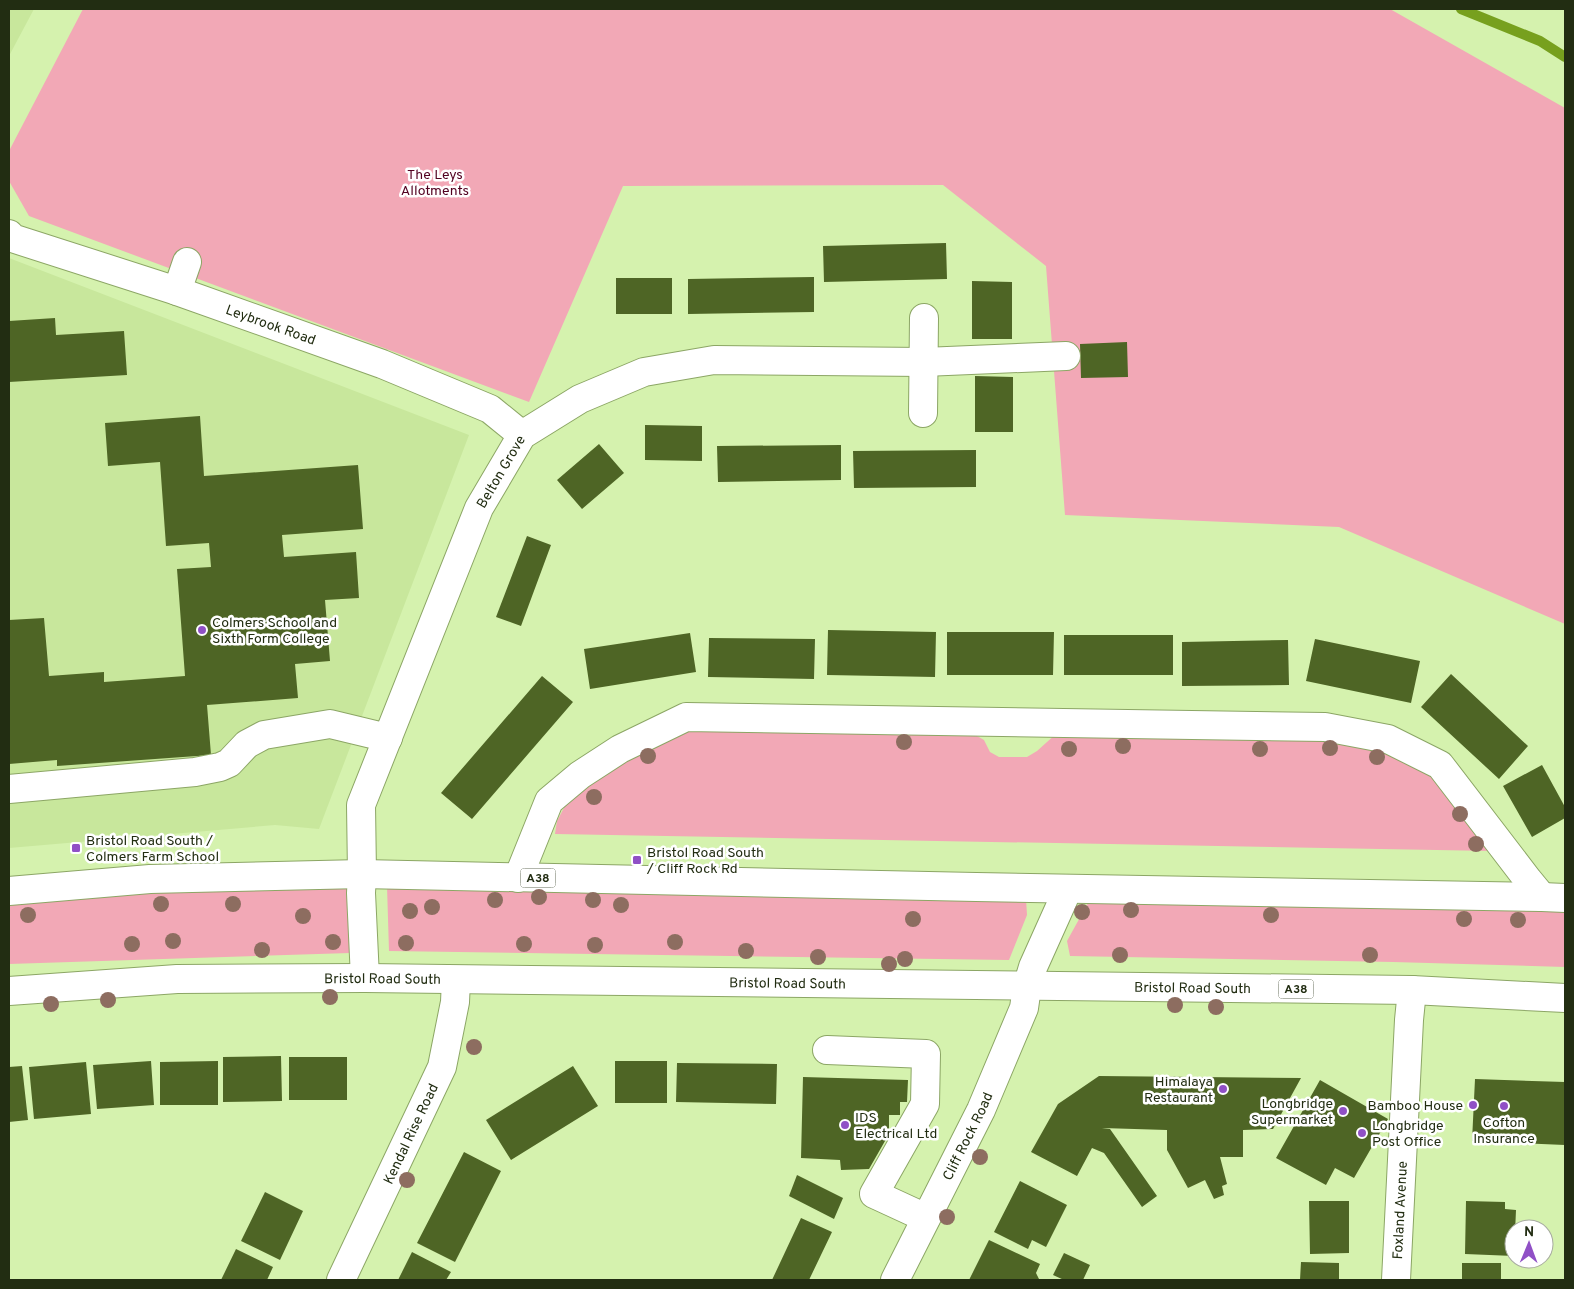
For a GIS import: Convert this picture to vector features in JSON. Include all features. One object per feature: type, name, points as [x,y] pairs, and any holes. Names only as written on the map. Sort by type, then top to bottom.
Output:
[{"type":"main road","name":"Leybrook Road","points":[[9,234],[12,238],[177,291],[382,364],[490,409],[522,435]]},
{"type":"main road","points":[[177,291],[187,262]]},
{"type":"main road","points":[[923,413],[924,318]]},
{"type":"main road","name":"Belton Grove","points":[[365,978],[361,893],[361,805],[479,508],[522,435],[580,399],[644,372],[714,360],[924,362],[1066,356]]},
{"type":"main road","points":[[518,878],[549,802],[580,776],[620,749],[686,717],[1325,727],[1388,739],[1440,765],[1528,880],[1554,898]]},
{"type":"main road","points":[[9,789],[195,772],[220,767],[229,763],[247,744],[264,735],[330,724],[388,738]]},
{"type":"main road","name":"A38","points":[[9,891],[150,879],[362,874],[1554,898]]},
{"type":"main road","name":"Cliff Rock Road","points":[[895,1280],[981,1110],[1024,1008],[1026,986],[1033,967],[1068,888]]},
{"type":"main road","name":"Bristol Road South","points":[[9,991],[177,979],[365,978],[1412,990],[1565,998]]},
{"type":"main road","name":"Kendal Rise Road","points":[[341,1280],[442,1066],[455,1002],[456,980]]},
{"type":"main road","name":"Foxland Avenue","points":[[1396,1280],[1412,990]]},
{"type":"main road","points":[[827,1050],[926,1054],[925,1104],[874,1194],[926,1218]]},
{"type":"shaded area","points":[[9,9],[34,9],[9,56]]},
{"type":"shaded area","name":"Colmers School and Sixth Form College","points":[[9,258],[469,435],[319,829],[275,825],[9,848]]},
{"type":"green space","name":"The Leys Allotments","points":[[83,9],[1390,9],[1565,108],[1565,624],[1339,527],[1065,515],[1046,266],[943,185],[623,186],[529,402],[29,216],[9,181],[9,151]]},
{"type":"green space","points":[[698,728],[970,732],[984,740],[990,752],[999,757],[1027,757],[1037,751],[1057,733],[1324,734],[1386,749],[1436,777],[1492,851],[555,834],[557,821],[565,806],[582,790],[643,751]]},
{"type":"green space","points":[[347,886],[350,953],[9,964],[9,901],[158,890]]},
{"type":"green space","points":[[387,886],[1026,899],[1027,915],[1009,960],[389,951]]},
{"type":"green space","points":[[1088,903],[1565,911],[1565,967],[1070,956],[1067,941]]},
{"type":"building","points":[[946,243],[947,279],[824,282],[823,246]]},
{"type":"building","points":[[814,277],[814,312],[688,314],[688,279]]},
{"type":"building","points":[[616,278],[672,278],[672,314],[616,314]]},
{"type":"building","points":[[972,281],[1012,282],[1012,339],[972,339]]},
{"type":"building","points":[[55,318],[56,335],[124,331],[127,375],[9,382],[9,321]]},
{"type":"building","points":[[1127,342],[1128,377],[1081,378],[1080,344]]},
{"type":"building","points":[[975,376],[1013,377],[1013,432],[975,432]]},
{"type":"building","points":[[200,416],[204,476],[358,465],[363,529],[282,535],[284,557],[356,552],[359,598],[325,600],[330,661],[295,664],[298,698],[207,705],[211,755],[57,766],[57,760],[9,764],[9,620],[44,618],[49,676],[104,672],[104,682],[185,676],[177,569],[211,567],[209,543],[166,546],[160,462],[108,466],[105,423]]},
{"type":"building","points":[[645,425],[702,426],[702,461],[645,460]]},
{"type":"building","points":[[599,444],[624,473],[582,509],[557,480]]},
{"type":"building","points":[[841,445],[841,480],[718,482],[717,446]]},
{"type":"building","points":[[976,450],[976,487],[854,488],[853,451]]},
{"type":"building","points":[[527,536],[551,545],[521,626],[496,617]]},
{"type":"building","points":[[828,630],[936,632],[935,677],[827,675]]},
{"type":"building","points":[[947,632],[1054,632],[1053,675],[947,675]]},
{"type":"building","points":[[690,633],[696,672],[590,689],[584,649]]},
{"type":"building","points":[[1064,635],[1173,635],[1173,675],[1064,675]]},
{"type":"building","points":[[709,638],[815,639],[814,679],[708,677]]},
{"type":"building","points":[[1315,639],[1420,661],[1411,703],[1306,681]]},
{"type":"building","points":[[1288,640],[1289,685],[1182,686],[1182,642]]},
{"type":"building","points":[[1451,674],[1528,746],[1499,779],[1421,707]]},
{"type":"building","points":[[542,676],[573,702],[472,819],[441,793]]},
{"type":"building","points":[[1542,765],[1565,807],[1565,818],[1532,837],[1503,786]]},
{"type":"building","points":[[281,1056],[282,1101],[223,1102],[223,1057]]},
{"type":"building","points":[[289,1057],[347,1057],[347,1100],[289,1100]]},
{"type":"building","points":[[151,1061],[154,1105],[97,1109],[93,1065]]},
{"type":"building","points":[[218,1061],[218,1105],[160,1105],[160,1062]]},
{"type":"building","points":[[615,1061],[667,1061],[667,1103],[615,1103]]},
{"type":"building","points":[[86,1062],[91,1114],[34,1119],[29,1067]]},
{"type":"building","points":[[677,1063],[777,1064],[776,1104],[676,1102]]},
{"type":"building","points":[[22,1066],[28,1120],[9,1122],[9,1067]]},
{"type":"building","points":[[573,1066],[598,1106],[511,1160],[486,1120]]},
{"type":"building","points":[[1099,1076],[1301,1078],[1273,1129],[1243,1130],[1243,1157],[1220,1157],[1227,1184],[1222,1186],[1224,1195],[1214,1199],[1205,1180],[1188,1188],[1167,1150],[1167,1130],[1102,1128],[1110,1129],[1157,1196],[1142,1207],[1104,1153],[1092,1148],[1077,1176],[1031,1152],[1058,1104]]},
{"type":"building","name":"IDS Electrical Ltd","points":[[803,1077],[908,1080],[907,1102],[900,1102],[900,1115],[889,1115],[889,1134],[869,1169],[841,1170],[840,1160],[801,1158]]},
{"type":"building","points":[[1475,1079],[1565,1082],[1565,1145],[1472,1141]]},
{"type":"building","points":[[1320,1080],[1388,1119],[1354,1178],[1335,1168],[1326,1185],[1276,1158]]},
{"type":"building","points":[[464,1152],[501,1171],[455,1262],[417,1243]]},
{"type":"building","points":[[797,1175],[843,1198],[834,1219],[789,1196]]},
{"type":"building","points":[[1020,1181],[1067,1205],[1046,1247],[1032,1240],[1028,1249],[994,1232]]},
{"type":"building","points":[[265,1192],[303,1211],[280,1260],[241,1241]]},
{"type":"building","points":[[1309,1201],[1349,1201],[1349,1253],[1310,1254]]},
{"type":"building","points":[[1466,1201],[1505,1202],[1505,1209],[1516,1210],[1516,1219],[1504,1219],[1504,1256],[1465,1254]]},
{"type":"building","points":[[801,1218],[832,1232],[809,1280],[772,1280]]},
{"type":"building","points":[[989,1240],[1040,1264],[1036,1273],[1039,1279],[969,1280]]},
{"type":"building","points":[[236,1249],[273,1267],[267,1280],[221,1280]]},
{"type":"building","points":[[412,1252],[451,1272],[446,1280],[398,1280]]},
{"type":"building","points":[[1064,1253],[1090,1265],[1083,1280],[1064,1280],[1053,1275]]},
{"type":"building","points":[[1301,1262],[1339,1263],[1339,1280],[1300,1280]]},
{"type":"building","points":[[1462,1263],[1501,1263],[1501,1280],[1462,1280]]},
{"type":"waterway","points":[[1461,9],[1540,41],[1565,57]]},
{"type":"place","name":"Colmers School and Sixth Form College","points":[[202,630]]},
{"type":"place","name":"Bristol Road South / Colmers Farm School","points":[[76,848]]},
{"type":"place","name":"Bristol Road South / Cliff Rock Rd","points":[[637,860]]},
{"type":"place","name":"Himalaya Restaurant","points":[[1223,1089]]},
{"type":"place","name":"Bamboo House","points":[[1473,1105]]},
{"type":"place","name":"Cofton Insurance","points":[[1504,1106]]},
{"type":"place","name":"Longbridge Supermarket","points":[[1343,1111]]},
{"type":"place","name":"IDS Electrical Ltd","points":[[845,1125]]},
{"type":"place","name":"Longbridge Post Office","points":[[1362,1133]]}]
